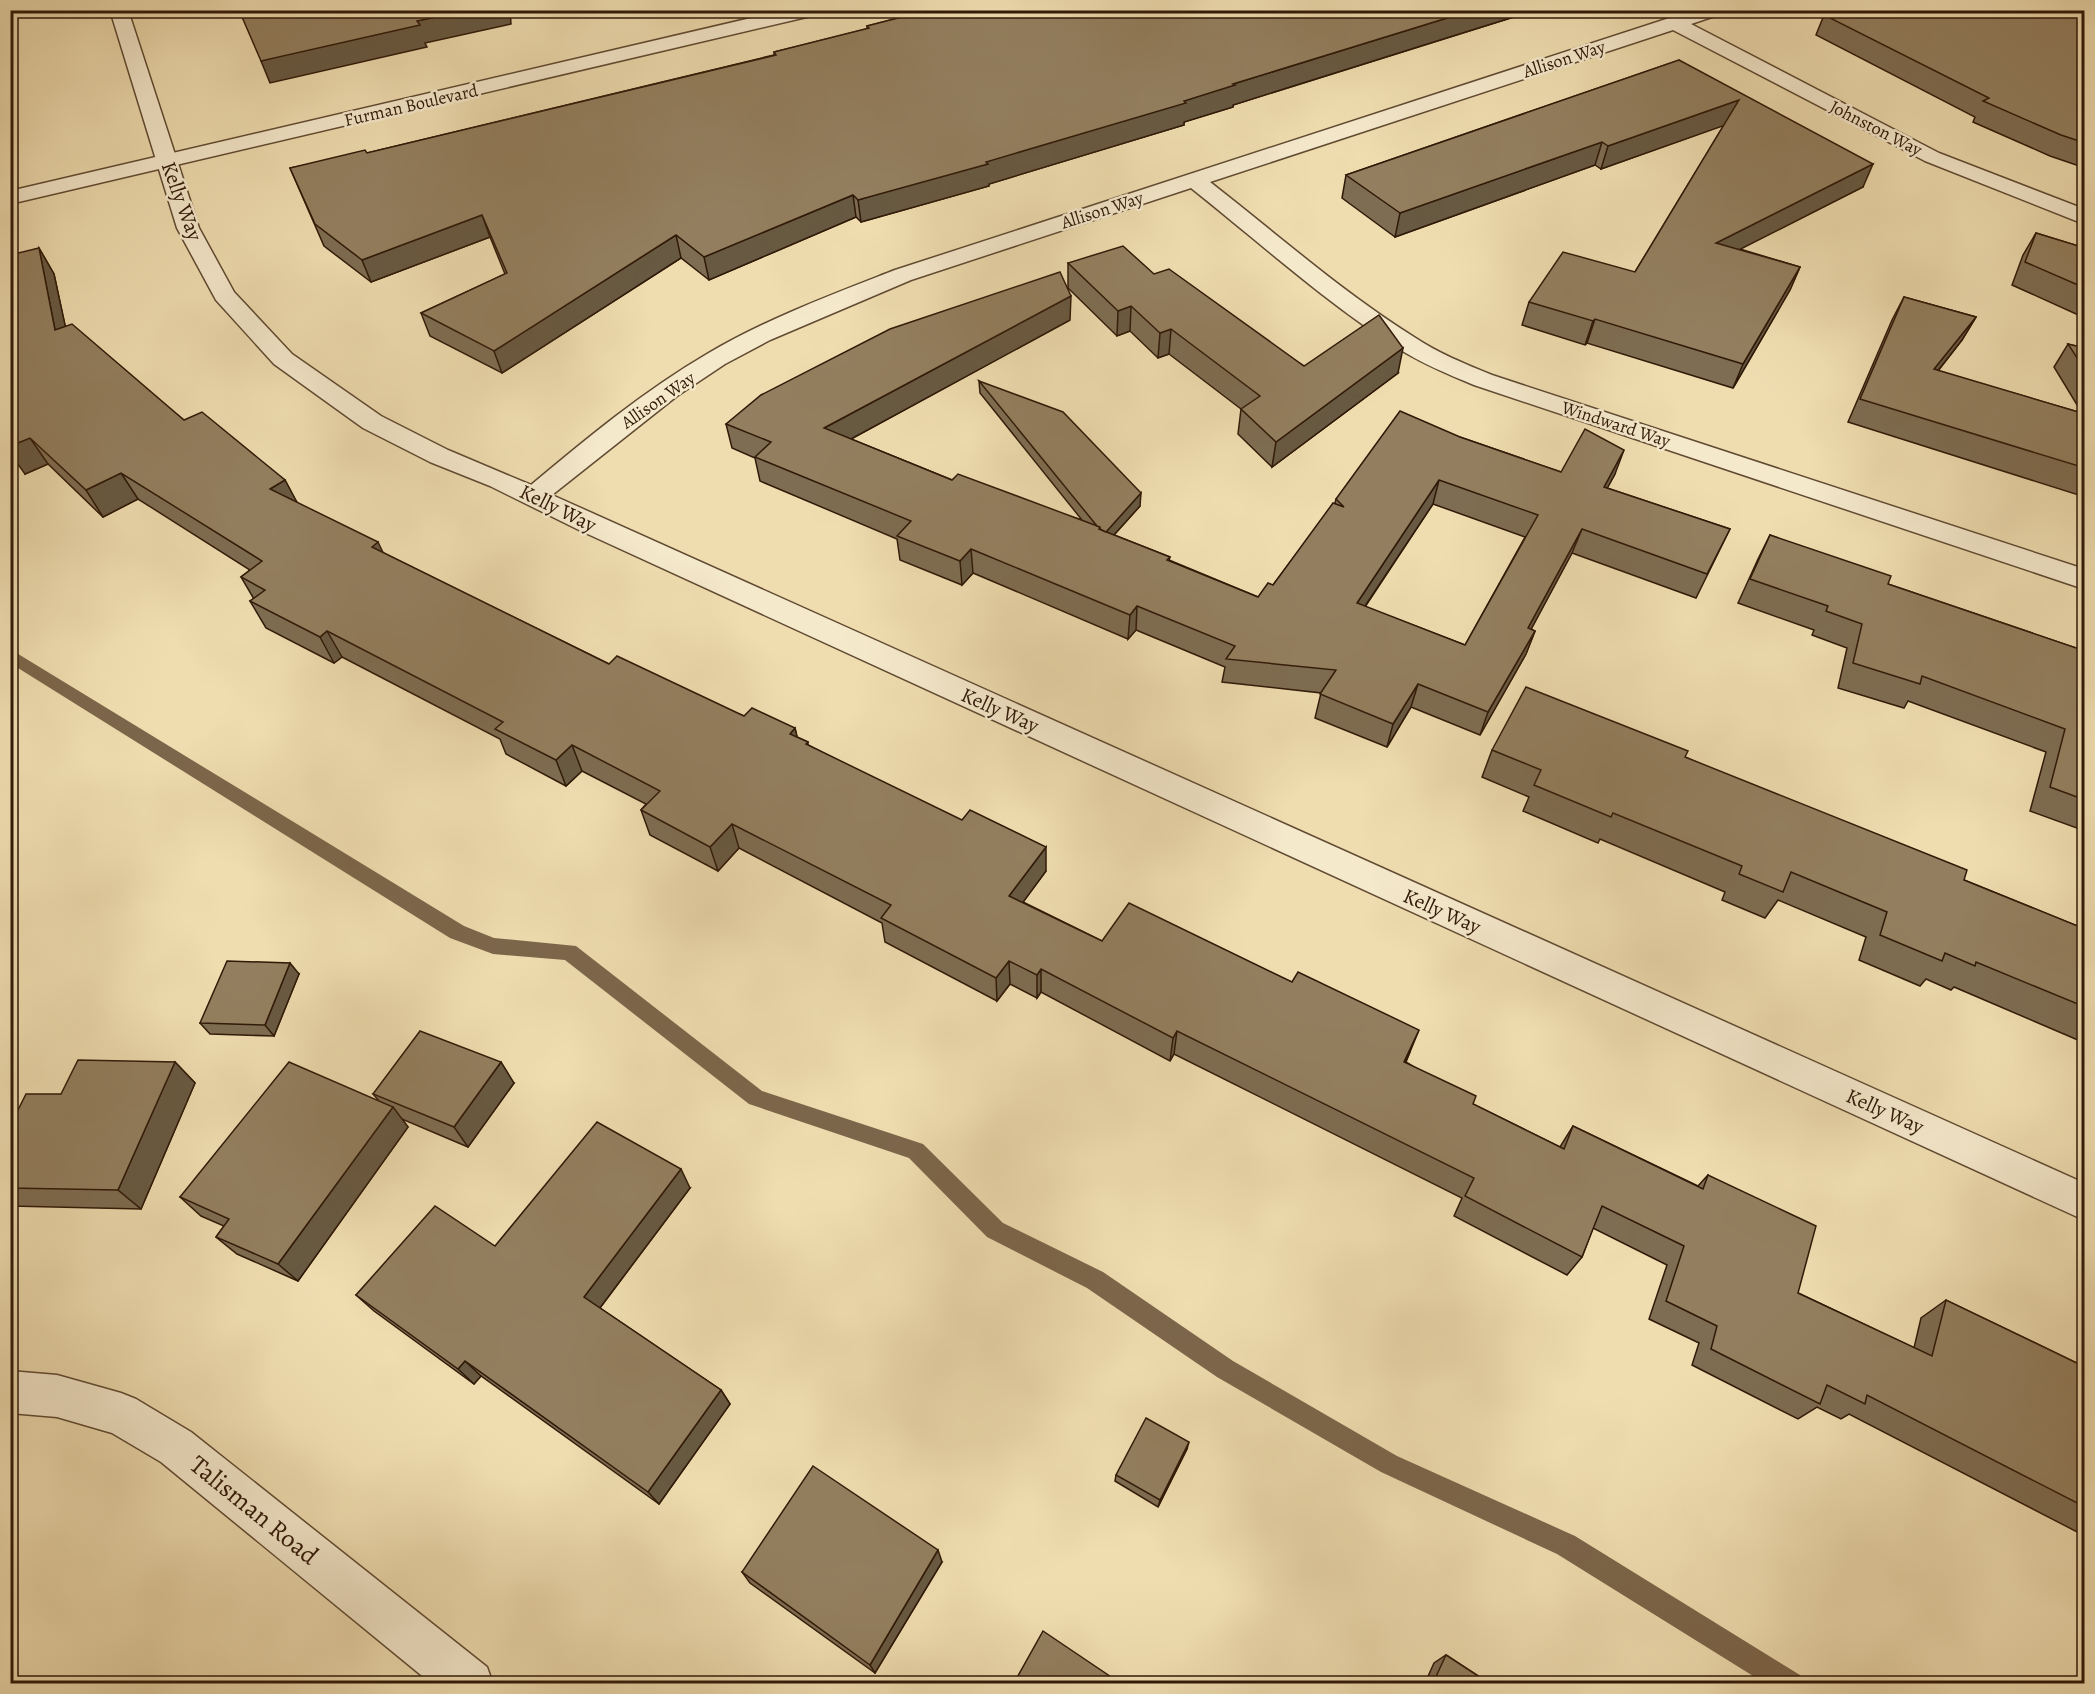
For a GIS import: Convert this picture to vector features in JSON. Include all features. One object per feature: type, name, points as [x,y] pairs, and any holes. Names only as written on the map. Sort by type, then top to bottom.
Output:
[{"type":"street","name":"Kelly Way","points":[[119,10],[189,228],[224,295],[283,359],[372,422],[439,456],[534,496],[589,524],[2085,1202]]},
{"type":"street","name":"Furman Boulevard","points":[[10,198],[811,10]]},
{"type":"street","name":"Allison Way","points":[[534,496],[649,404],[716,359],[803,314],[903,275],[1714,10]]},
{"type":"street","name":"Johnston Way","points":[[1675,23],[1932,157],[2085,218]]},
{"type":"street","name":"Windward Way","points":[[1195,180],[1363,313],[1406,343],[1442,363],[1483,380],[2085,579]]},
{"type":"street","name":"Talisman Road","points":[[10,1392],[57,1396],[122,1414],[176,1447],[470,1683]]},
{"type":"building","points":[[239,10],[469,10],[417,21],[420,25],[261,61]]},
{"type":"building","points":[[929,10],[1473,10],[1233,84],[1235,85],[1184,101],[1186,103],[986,162],[988,164],[858,200],[853,195],[704,257],[676,235],[494,351],[421,313],[507,273],[482,215],[362,260],[315,224],[290,168],[365,150],[367,153],[776,55],[774,52]]},
{"type":"building","points":[[1839,10],[2085,10],[2085,143],[1983,101],[1989,98],[1824,15]]},
{"type":"building","points":[[1679,60],[1873,164],[1716,243],[1800,267],[1743,364],[1595,319],[1593,321],[1529,302],[1563,252],[1635,272],[1739,100],[1608,146],[1602,142],[1400,213],[1346,175]]},
{"type":"building","points":[[2036,233],[2085,248],[2085,288],[2025,262]]},
{"type":"building","points":[[1123,246],[1154,274],[1169,269],[1304,366],[1379,315],[1403,348],[1276,442],[1241,409],[1260,396],[1171,329],[1160,333],[1131,306],[1118,311],[1068,263]]},
{"type":"building","points":[[39,248],[55,330],[72,324],[184,420],[202,412],[285,480],[270,489],[378,542],[372,547],[609,664],[617,656],[744,716],[752,708],[795,728],[790,734],[808,742],[806,744],[962,820],[970,810],[1046,847],[1009,896],[1102,941],[1129,903],[1292,982],[1298,972],[1419,1030],[1404,1062],[1476,1096],[1473,1104],[1564,1149],[1573,1126],[1703,1189],[1708,1175],[1816,1226],[1798,1293],[1932,1356],[1946,1300],[2085,1367],[2085,1507],[1867,1395],[1865,1404],[1827,1385],[1820,1404],[1711,1349],[1717,1326],[1666,1301],[1684,1246],[1602,1206],[1582,1257],[1465,1196],[1474,1178],[1177,1031],[1173,1038],[1041,969],[1037,975],[1009,961],[996,978],[881,918],[891,905],[732,824],[710,847],[641,810],[660,791],[572,745],[556,760],[495,729],[503,722],[327,631],[320,637],[250,601],[265,590],[241,577],[262,561],[121,473],[86,490],[30,438],[10,446],[10,255]]},
{"type":"building","points":[[1060,272],[1071,296],[824,428],[952,480],[958,474],[1100,527],[1099,529],[1170,557],[1167,560],[1258,597],[1268,583],[1273,585],[1333,503],[1344,507],[1336,499],[1400,411],[1460,437],[1561,472],[1585,429],[1624,450],[1604,487],[1730,529],[1707,574],[1582,529],[1528,628],[1535,631],[1488,712],[1418,684],[1393,724],[1320,694],[1336,670],[1226,659],[1235,646],[1137,606],[1130,615],[971,549],[960,561],[897,536],[911,521],[755,457],[771,442],[726,424],[761,395],[890,329]],"holes":[[[1439,480],[1538,515],[1465,645],[1357,603]]]},
{"type":"building","points":[[1904,297],[1976,317],[1934,369],[2085,414],[2085,468],[1860,399]]},
{"type":"building","points":[[2068,344],[2085,348],[2085,370]]},
{"type":"building","points":[[979,381],[1063,412],[1141,493],[1106,532],[1097,526]]},
{"type":"building","points":[[1770,535],[1891,576],[1888,584],[2085,651],[2085,800],[2050,787],[2065,729],[1922,676],[1920,684],[1853,663],[1862,624],[1826,611],[1828,606],[1750,579]]},
{"type":"building","points":[[1526,687],[1688,751],[1685,757],[1967,870],[1964,880],[2085,929],[2085,1007],[1976,962],[1975,966],[1945,953],[1942,961],[1880,935],[1887,912],[1791,872],[1783,892],[1739,874],[1742,866],[1613,813],[1611,817],[1534,785],[1541,770],[1492,750]]},
{"type":"building","points":[[227,961],[290,963],[265,1025],[200,1023]]},
{"type":"building","points":[[420,1031],[501,1062],[454,1127],[373,1094]]},
{"type":"building","points":[[78,1060],[175,1062],[118,1190],[10,1188],[10,1126],[26,1094],[61,1094]]},
{"type":"building","points":[[289,1062],[393,1107],[278,1264],[216,1237],[229,1219],[180,1197]]},
{"type":"building","points":[[597,1122],[681,1169],[584,1297],[721,1390],[648,1492],[465,1361],[458,1369],[356,1295],[435,1206],[495,1246]]},
{"type":"building","points":[[1146,1418],[1189,1442],[1160,1500],[1116,1475]]},
{"type":"building","points":[[813,1466],[938,1550],[870,1665],[742,1572]]},
{"type":"building","points":[[1043,1631],[1120,1683],[1014,1683]]},
{"type":"building","points":[[1446,1655],[1489,1683],[1433,1683]]},
{"type":"waterway","points":[[10,655],[457,932],[493,946],[569,952],[756,1098],[916,1151],[995,1230],[1095,1280],[1225,1369],[1389,1464],[1566,1545],[1791,1684]]}]
